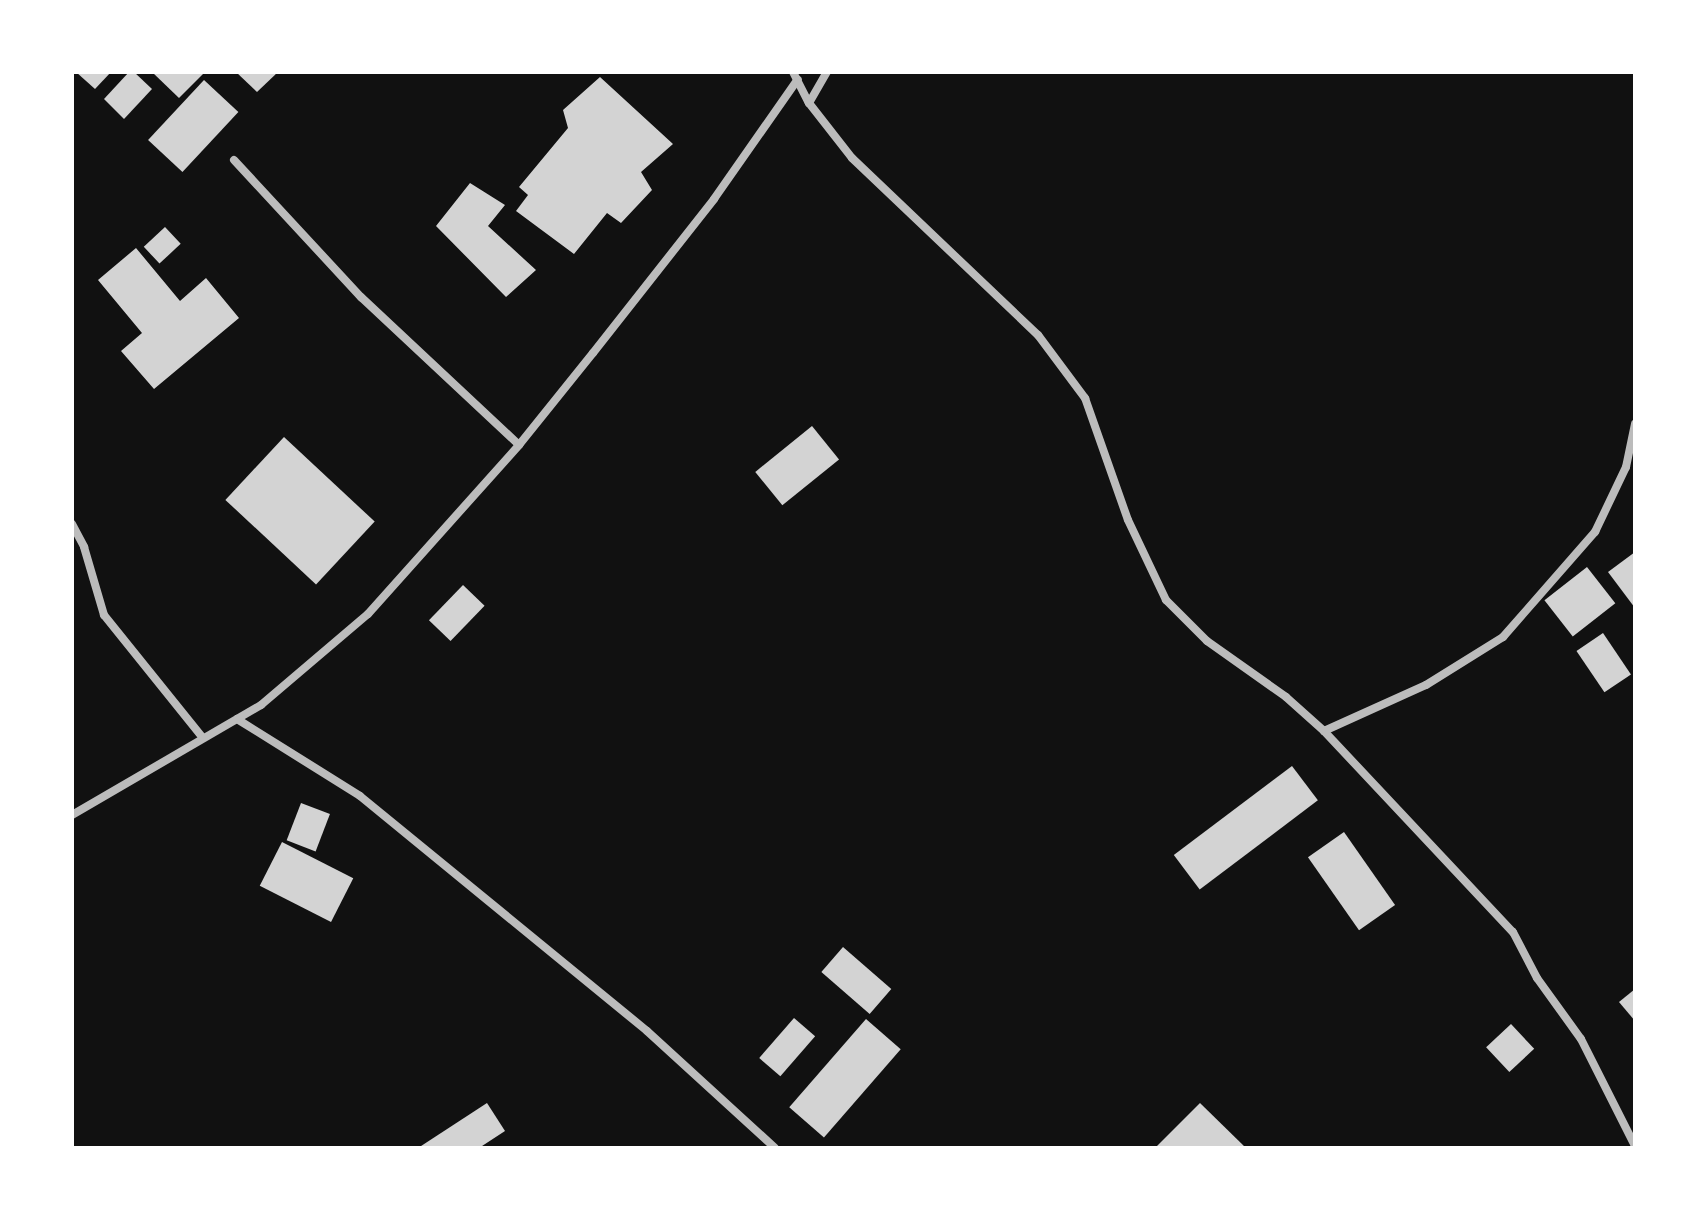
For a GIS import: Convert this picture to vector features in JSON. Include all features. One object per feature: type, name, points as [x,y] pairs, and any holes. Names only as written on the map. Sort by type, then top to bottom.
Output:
[{"type":"street","points":[[809,103],[827,72]]},
{"type":"street","points":[[795,75],[809,103],[852,158],[1038,335],[1085,398],[1128,520],[1166,600],[1207,641],[1286,697],[1324,731],[1513,932],[1537,978],[1581,1039],[1635,1146]]},
{"type":"street","points":[[72,815],[261,705],[368,614],[519,445],[714,199],[795,75]]},
{"type":"street","points":[[234,160],[361,297],[519,445]]},
{"type":"street","points":[[1324,731],[1426,685],[1503,637],[1595,532],[1626,467],[1635,424]]},
{"type":"street","points":[[72,524],[84,547],[104,615],[202,737]]},
{"type":"street","points":[[237,719],[360,796],[647,1031],[775,1148]]},
{"type":"building","points":[[76,72],[111,72],[95,89]]},
{"type":"building","points":[[129,72],[134,72],[152,89],[124,119],[104,99]]},
{"type":"building","points":[[152,72],[205,72],[179,98]]},
{"type":"building","points":[[236,72],[278,72],[257,92]]},
{"type":"building","points":[[600,77],[673,144],[641,172],[652,190],[621,223],[607,213],[574,254],[516,211],[528,195],[519,187],[568,128],[563,110]]},
{"type":"building","points":[[204,80],[238,112],[182,172],[148,140]]},
{"type":"building","points":[[470,183],[505,205],[488,226],[536,270],[506,297],[436,226]]},
{"type":"building","points":[[165,227],[181,244],[159,264],[144,247]]},
{"type":"building","points":[[136,248],[180,301],[206,278],[239,318],[154,389],[121,351],[142,333],[98,280]]},
{"type":"building","points":[[812,426],[839,459],[782,505],[755,472]]},
{"type":"building","points":[[284,437],[375,522],[316,584],[225,500]]},
{"type":"building","points":[[1635,552],[1635,608],[1608,572]]},
{"type":"building","points":[[1587,567],[1615,603],[1573,636],[1544,600]]},
{"type":"building","points":[[463,585],[485,606],[451,641],[429,620]]},
{"type":"building","points":[[1603,633],[1631,674],[1604,692],[1576,651]]},
{"type":"building","points":[[1292,766],[1318,800],[1200,889],[1174,855]]},
{"type":"building","points":[[301,803],[330,814],[316,851],[287,840]]},
{"type":"building","points":[[1344,832],[1395,905],[1359,930],[1308,857]]},
{"type":"building","points":[[282,842],[353,878],[331,922],[260,886]]},
{"type":"building","points":[[843,947],[891,989],[870,1014],[821,972]]},
{"type":"building","points":[[1635,989],[1635,1021],[1619,1002]]},
{"type":"building","points":[[794,1018],[815,1036],[780,1076],[759,1058]]},
{"type":"building","points":[[866,1019],[901,1049],[824,1137],[789,1107]]},
{"type":"building","points":[[1511,1024],[1534,1049],[1509,1072],[1486,1047]]},
{"type":"building","points":[[487,1103],[505,1131],[479,1148],[418,1148]]},
{"type":"building","points":[[1200,1103],[1246,1148],[1155,1148]]}]
